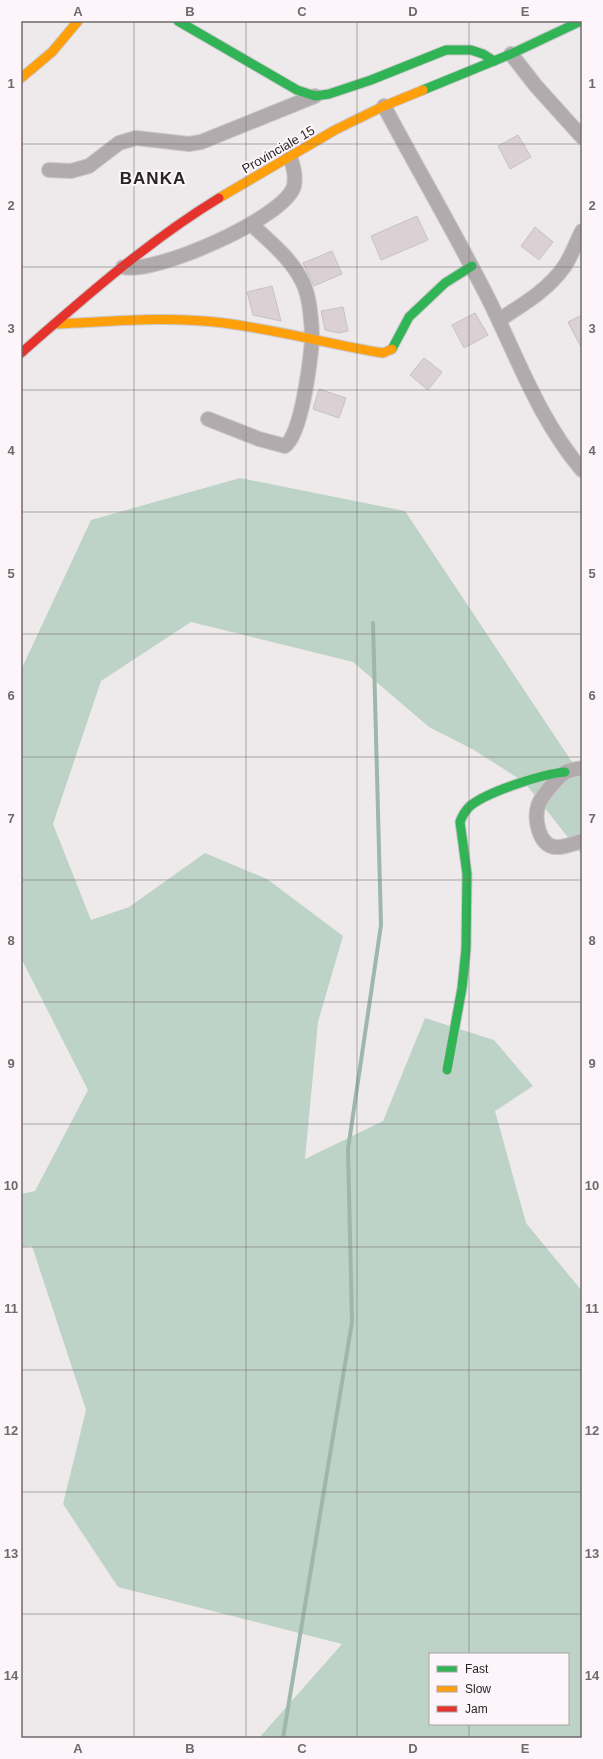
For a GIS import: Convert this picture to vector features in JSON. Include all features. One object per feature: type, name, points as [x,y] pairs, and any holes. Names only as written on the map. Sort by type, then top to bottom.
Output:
[{"type":"street","points":[[21,78],[38,66],[63,41],[78,21]]},
{"type":"street","points":[[178,21],[297,90],[315,96]]},
{"type":"street","name":"Provinciale 15","points":[[21,353],[96,287],[190,216],[290,156],[335,130],[384,106],[511,54],[581,21]]},
{"type":"street","points":[[49,170],[71,171],[89,166],[119,143],[136,138],[189,144],[201,142],[315,96],[329,94],[372,80],[446,50],[458,48],[473,50],[485,54],[494,61]]},
{"type":"street","points":[[511,54],[536,86],[582,137]]},
{"type":"street","points":[[384,106],[472,266],[526,379],[558,438],[582,470]]},
{"type":"street","points":[[123,267],[130,269],[155,265],[184,255],[251,224],[272,210],[286,198],[294,187],[295,171],[290,156]]},
{"type":"street","points":[[208,419],[259,439],[285,446],[289,443],[297,424],[305,391],[312,339],[309,308],[304,285],[293,265],[251,224]]},
{"type":"street","points":[[499,320],[545,288],[555,278],[564,267],[582,231]]},
{"type":"street","points":[[54,324],[88,324],[138,320],[214,322],[253,327],[383,353],[392,349],[409,317],[445,283],[472,266]]},
{"type":"street","points":[[447,1070],[462,988],[466,949],[467,874],[460,822],[463,814],[470,806],[491,794],[551,773],[565,772],[582,768]]},
{"type":"street","points":[[565,772],[547,791],[538,806],[537,817],[540,834],[543,840],[554,847],[560,847],[582,841]]},
{"type":"green space","points":[[240,478],[405,511],[582,777],[582,855],[524,782],[474,750],[429,727],[353,662],[191,622],[101,681],[53,824],[91,920],[129,907],[205,853],[267,879],[343,936],[318,1022],[305,1159],[383,1121],[425,1018],[494,1040],[533,1086],[495,1111],[526,1223],[582,1291],[582,1738],[259,1738],[342,1644],[118,1587],[63,1504],[86,1410],[32,1246],[21,1247],[21,1194],[35,1191],[88,1090],[21,958],[21,670],[91,520]]},
{"type":"building","points":[[518,135],[531,157],[510,169],[498,146]]},
{"type":"building","points":[[417,216],[428,240],[381,260],[371,236]]},
{"type":"building","points":[[535,227],[553,242],[539,260],[521,246]]},
{"type":"building","points":[[332,251],[342,274],[314,286],[303,263]]},
{"type":"building","points":[[272,286],[281,321],[253,315],[247,292]]},
{"type":"building","points":[[343,307],[348,331],[339,333],[325,330],[321,311]]},
{"type":"building","points":[[475,313],[488,335],[464,348],[452,325]]},
{"type":"building","points":[[582,315],[582,349],[568,322]]},
{"type":"building","points":[[424,358],[442,372],[428,390],[410,375]]},
{"type":"building","points":[[319,389],[346,398],[339,418],[313,409]]},
{"type":"waterway","points":[[283,1738],[352,1322],[348,1149],[381,925],[373,623]]},
{"type":"traffic: fast","points":[[178,21],[297,90],[315,96],[329,94],[371,80],[446,50],[471,50],[483,54],[494,61]]},
{"type":"traffic: fast","points":[[423,90],[511,54],[581,21]]},
{"type":"traffic: fast","points":[[392,349],[409,317],[445,283],[472,266]]},
{"type":"traffic: fast","points":[[447,1070],[462,988],[466,949],[467,874],[460,822],[470,806],[489,795],[515,784],[555,773],[565,772]]},
{"type":"traffic: slow","points":[[21,78],[52,52],[78,21]]},
{"type":"traffic: slow","points":[[219,198],[335,130],[384,106],[423,90]]},
{"type":"traffic: slow","points":[[54,324],[155,319],[195,320],[257,328],[383,353],[392,349]]},
{"type":"traffic: jam","points":[[21,353],[92,291],[141,252],[192,215],[219,198]]},
{"type":"district","name":"BANKA","points":[[153,178]]}]
